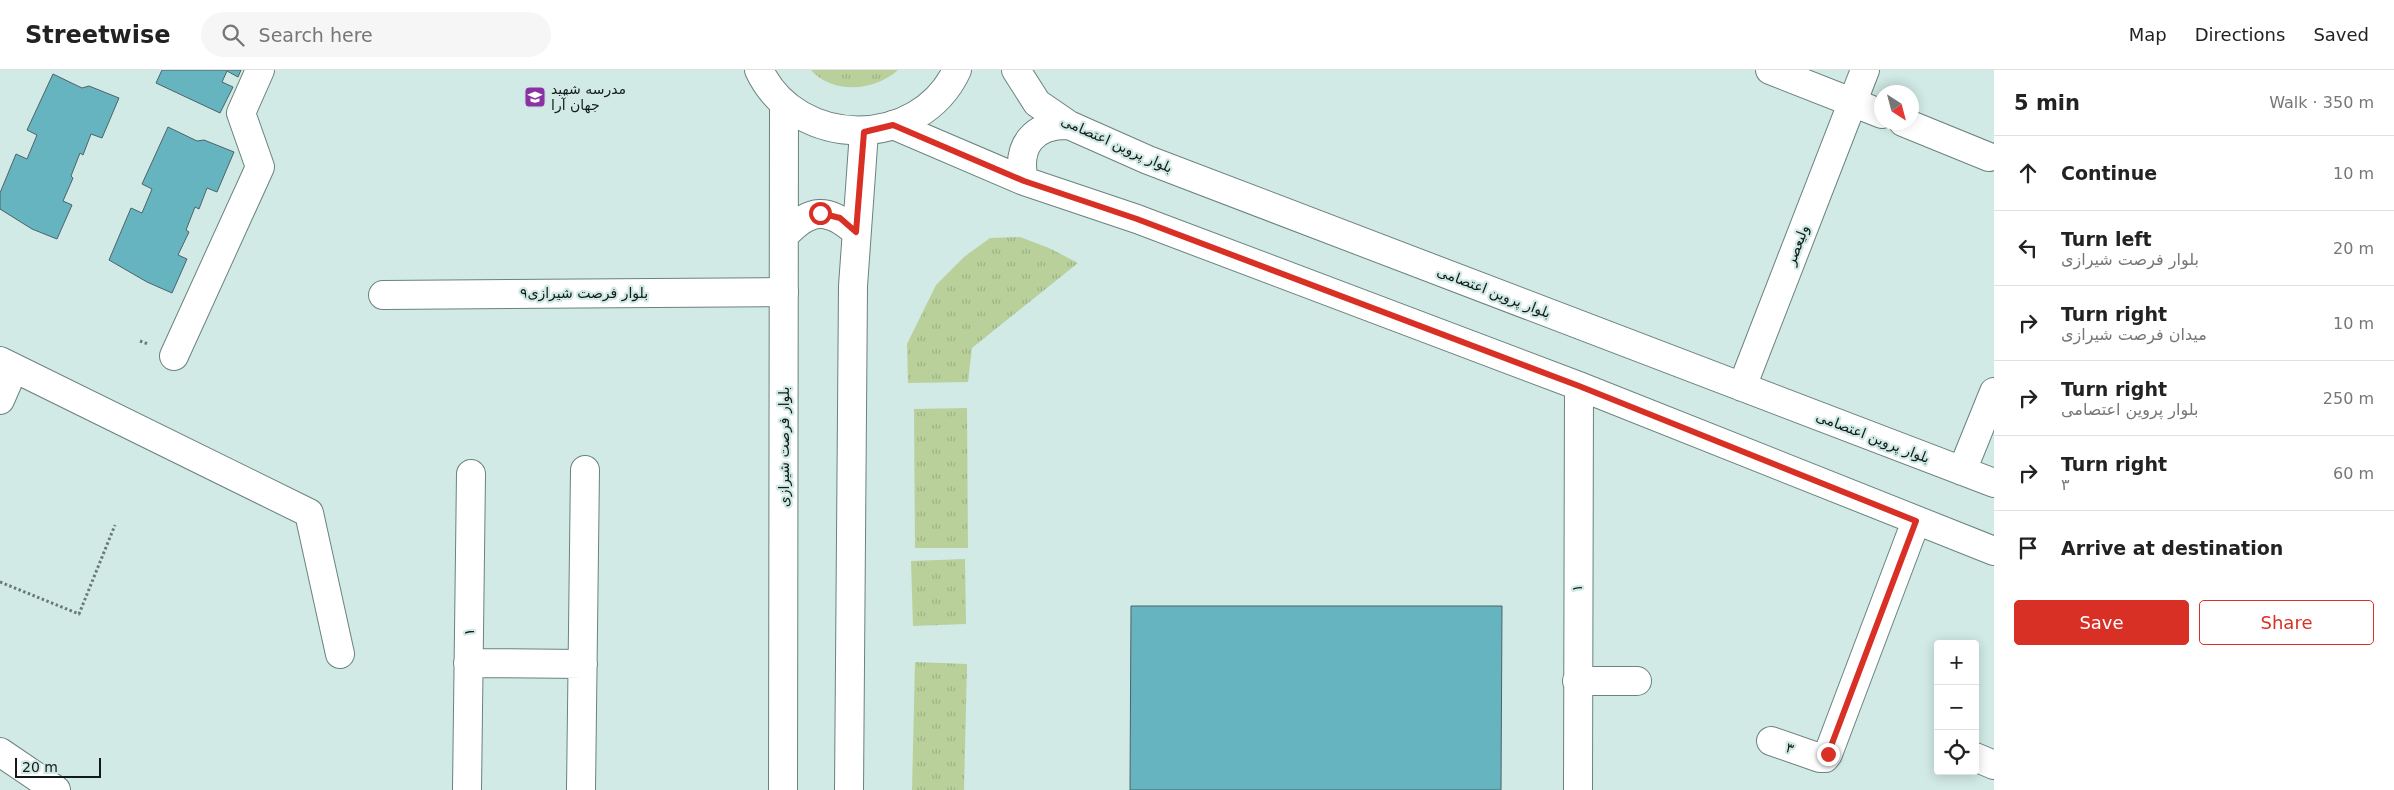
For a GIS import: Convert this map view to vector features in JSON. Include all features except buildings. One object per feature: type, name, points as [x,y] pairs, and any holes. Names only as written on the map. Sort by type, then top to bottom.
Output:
[{"type":"street","points":[[174,356],[260,167],[241,113],[260,70]]},
{"type":"street","points":[[759,70],[765,82],[784,104],[801,117],[821,126],[842,131],[864,132],[893,125],[928,107],[951,82],[957,70]]},
{"type":"street","name":"بلوار پروین اعتصامی","points":[[1016,70],[1037,104],[1069,125],[1148,160],[1994,483]]},
{"type":"street","points":[[1770,70],[1874,111]]},
{"type":"street","name":"ولیعصر","points":[[1742,387],[1865,70]]},
{"type":"street","name":"بلوار فرصت شیرازی","points":[[784,104],[784,790]]},
{"type":"street","points":[[893,125],[1024,181],[1146,223],[1579,386],[1994,551]]},
{"type":"street","points":[[1024,181],[1021,166],[1023,152],[1030,139],[1040,130],[1047,127],[1069,125]]},
{"type":"street","points":[[1919,129],[1989,157]]},
{"type":"street","points":[[849,790],[853,286],[864,132]]},
{"type":"street","points":[[785,235],[799,220],[820,213],[840,218],[856,232]]},
{"type":"street","name":"۹بلوار فرصت شیرازی","points":[[383,295],[784,292]]},
{"type":"street","points":[[0,400],[7,365],[309,512],[340,654]]},
{"type":"street","name":"۱","points":[[1578,790],[1579,386]]},
{"type":"street","points":[[1962,471],[1994,392]]},
{"type":"street","points":[[581,790],[585,470]]},
{"type":"street","name":"۱","points":[[467,790],[471,474]]},
{"type":"street","name":"۳","points":[[1771,741],[1820,758],[1825,758],[1828,754],[1916,521]]},
{"type":"street","points":[[468,664],[583,664]]},
{"type":"street","points":[[1577,681],[1637,680]]},
{"type":"street","points":[[0,752],[56,790]]},
{"type":"street","points":[[1979,759],[1994,765]]},
{"type":"path","points":[[0,582],[79,614],[116,525]]},
{"type":"green space","points":[[811,70],[898,70],[889,77],[866,86],[842,87],[820,78]]},
{"type":"green space","points":[[1020,237],[1049,248],[1078,263],[972,348],[968,382],[908,383],[907,344],[936,285],[964,257],[990,238]]},
{"type":"green space","points":[[967,408],[968,548],[915,548],[914,409]]},
{"type":"green space","points":[[965,559],[966,624],[913,626],[911,561]]},
{"type":"green space","points":[[915,662],[967,664],[964,790],[912,790]]},
{"type":"place","name":"مدرسه شهید جهان آرا","points":[[535,97]]},
{"type":"route","points":[[820,213],[840,218],[856,232],[864,132],[893,125],[1024,181],[1137,219],[1579,386],[1916,521],[1828,754]]}]
